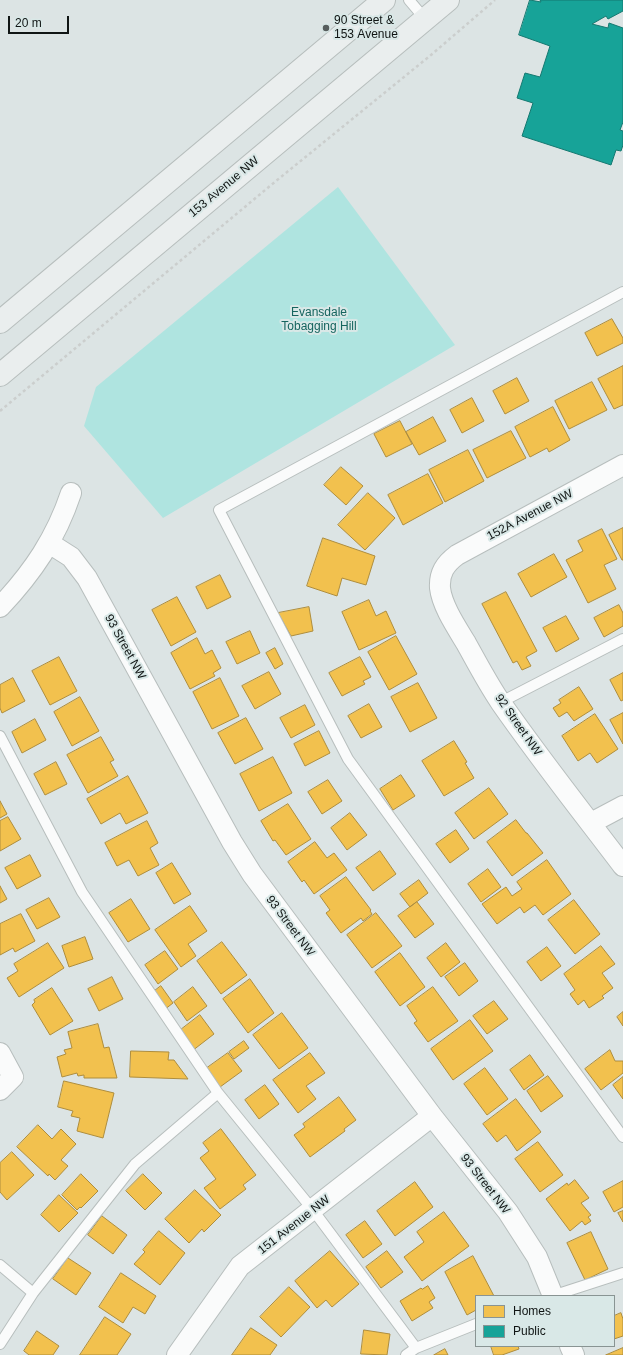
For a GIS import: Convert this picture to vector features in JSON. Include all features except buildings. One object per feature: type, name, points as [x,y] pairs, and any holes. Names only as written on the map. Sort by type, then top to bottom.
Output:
[{"type":"main road","points":[[0,322],[384,0]]},
{"type":"main road","name":"153 Avenue NW","points":[[0,375],[448,0]]},
{"type":"street","name":"152A Avenue NW","points":[[442,571],[448,562],[468,548],[623,466]]},
{"type":"street","points":[[0,607],[35,565],[49,543],[58,527],[71,493]]},
{"type":"street","name":"93 Street NW","points":[[49,543],[71,557],[87,578],[228,835],[252,874],[432,1116],[508,1212],[537,1257],[553,1295]]},
{"type":"street","name":"92 Street NW","points":[[442,571],[440,590],[444,601],[458,629],[500,702],[528,742],[623,866]]},
{"type":"street","points":[[591,823],[623,806]]},
{"type":"street","points":[[0,1053],[7,1084]]},
{"type":"street","name":"151 Avenue NW","points":[[177,1355],[240,1266],[432,1116]]},
{"type":"lane","points":[[409,0],[425,19]]},
{"type":"lane","points":[[623,292],[219,510],[348,759],[623,1137]]},
{"type":"lane","points":[[500,702],[623,639]]},
{"type":"lane","points":[[0,736],[82,892],[218,1094],[313,1210],[416,1348]]},
{"type":"lane","points":[[0,1344],[33,1293],[135,1164],[218,1094]]},
{"type":"lane","points":[[0,1266],[33,1293]]},
{"type":"lane","points":[[556,1295],[623,1272]]},
{"type":"lane","points":[[406,1355],[416,1348],[475,1324]]},
{"type":"path","points":[[0,411],[270,186],[432,55],[495,0]]},
{"type":"green space","name":"Evansdale Tobagging Hill","points":[[338,187],[455,345],[163,518],[84,426],[96,387]]},
{"type":"place","name":"90 Street & 153 Avenue","points":[[326,28]]}]
